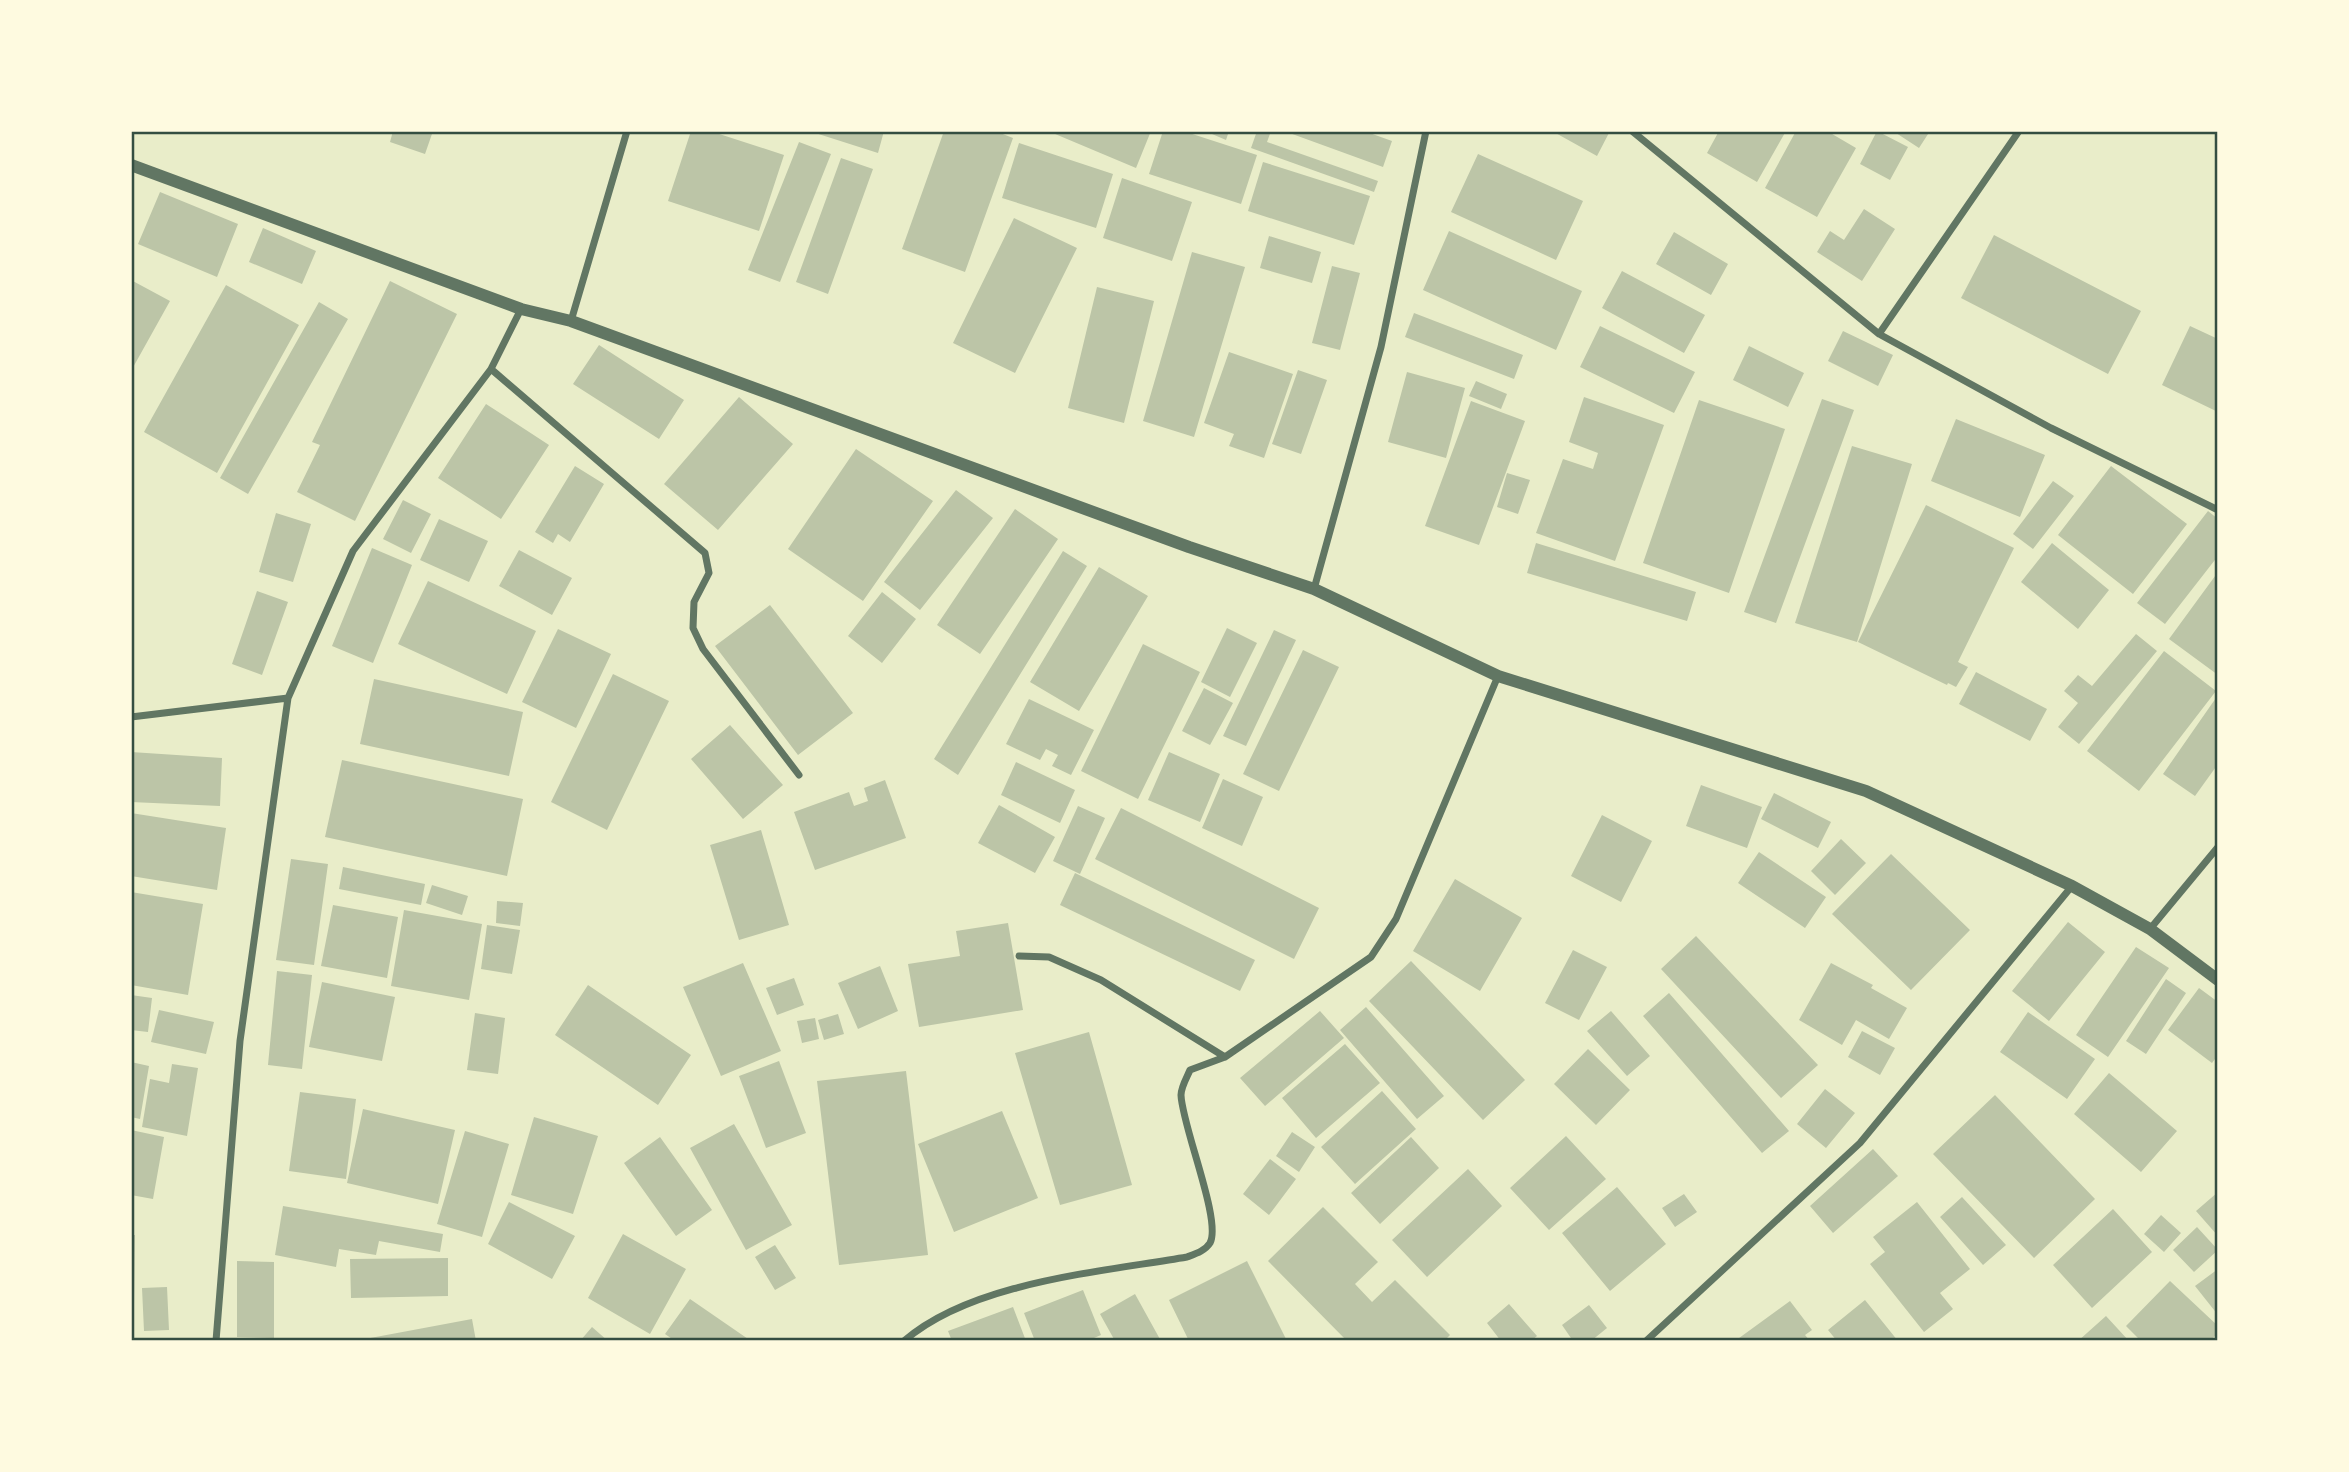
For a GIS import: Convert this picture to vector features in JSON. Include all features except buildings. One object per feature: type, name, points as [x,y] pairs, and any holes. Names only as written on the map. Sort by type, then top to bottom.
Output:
[{"type":"street","points":[[571,321],[627,131]]},
{"type":"street","points":[[1314,589],[1381,347],[1426,131]]},
{"type":"street","points":[[1632,131],[1879,334],[2050,428],[2218,510]]},
{"type":"street","points":[[1879,334],[2019,131]]},
{"type":"street","points":[[131,165],[521,309],[571,321],[1176,542],[1314,589],[1498,676],[1866,790],[2072,886],[2150,929],[2218,979]]},
{"type":"street","points":[[216,1341],[240,1041],[288,698],[353,551],[491,369],[521,309]]},
{"type":"street","points":[[491,369],[705,553],[709,573],[694,602],[692,628],[703,649],[799,775]]},
{"type":"street","points":[[904,1341],[920,1327],[968,1305],[1039,1281],[1175,1259],[1201,1251],[1210,1242],[1213,1229],[1180,1092],[1190,1070],[1225,1057],[1371,957],[1396,919],[1498,676]]},
{"type":"street","points":[[131,717],[288,698]]},
{"type":"street","points":[[2150,929],[2218,847]]},
{"type":"street","points":[[1646,1341],[1860,1143],[2072,886]]},
{"type":"street","points":[[1019,956],[1049,957],[1101,980],[1225,1057]]}]
